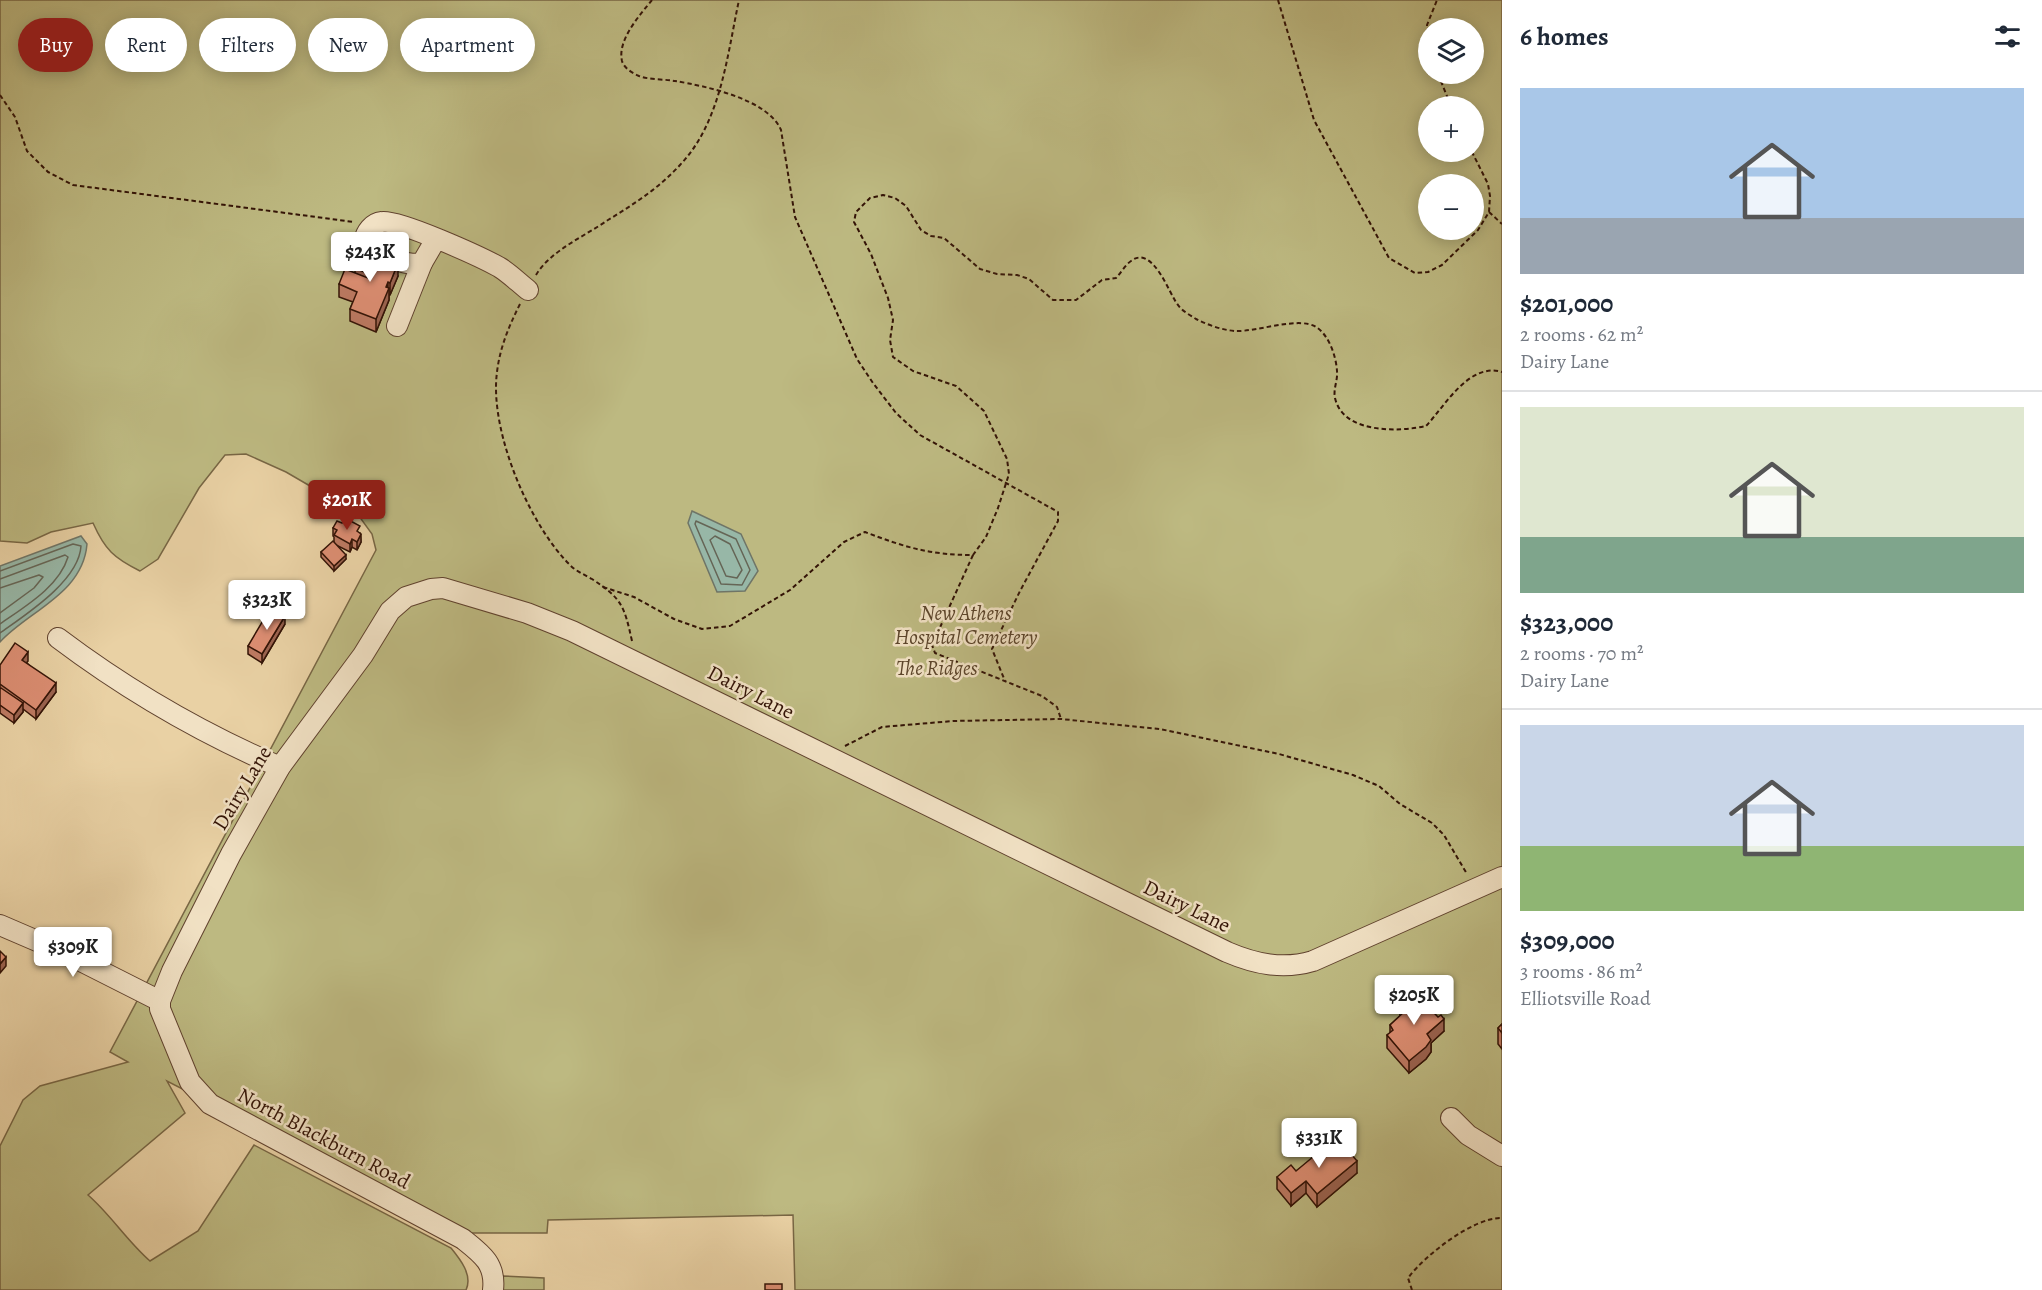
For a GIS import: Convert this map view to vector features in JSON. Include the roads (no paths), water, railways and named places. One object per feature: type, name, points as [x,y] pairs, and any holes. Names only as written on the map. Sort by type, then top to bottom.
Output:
[{"type":"street","points":[[422,263],[412,266],[367,247],[364,241],[366,233],[375,224],[387,222],[436,239],[501,268],[528,290]]},
{"type":"street","points":[[397,327],[422,263],[436,239]]},
{"type":"street","name":"Dairy Lane","points":[[160,1001],[172,971],[231,854],[280,767],[356,664],[390,611],[401,600],[419,592],[443,588],[490,601],[572,631],[1227,952],[1254,962],[1287,965],[1313,961],[1502,877]]},
{"type":"street","points":[[58,638],[101,671],[174,714],[228,744],[280,767]]},
{"type":"street","points":[[0,926],[64,953],[160,1001]]},
{"type":"street","name":"North Blackburn Road","points":[[160,1001],[162,1018],[178,1058],[190,1082],[210,1104],[463,1239],[490,1263],[494,1276],[493,1290]]},
{"type":"street","points":[[1451,1118],[1468,1135],[1502,1156]]},
{"type":"water","points":[[692,511],[741,534],[758,571],[745,591],[717,592],[688,523]]},
{"type":"water","points":[[81,536],[87,544],[76,576],[65,589],[0,642],[0,566]]},
{"type":"park label","name":"New Athens Hospital Cemetery","points":[[966,625]]},
{"type":"park label","name":"The Ridges","points":[[937,668]]}]
